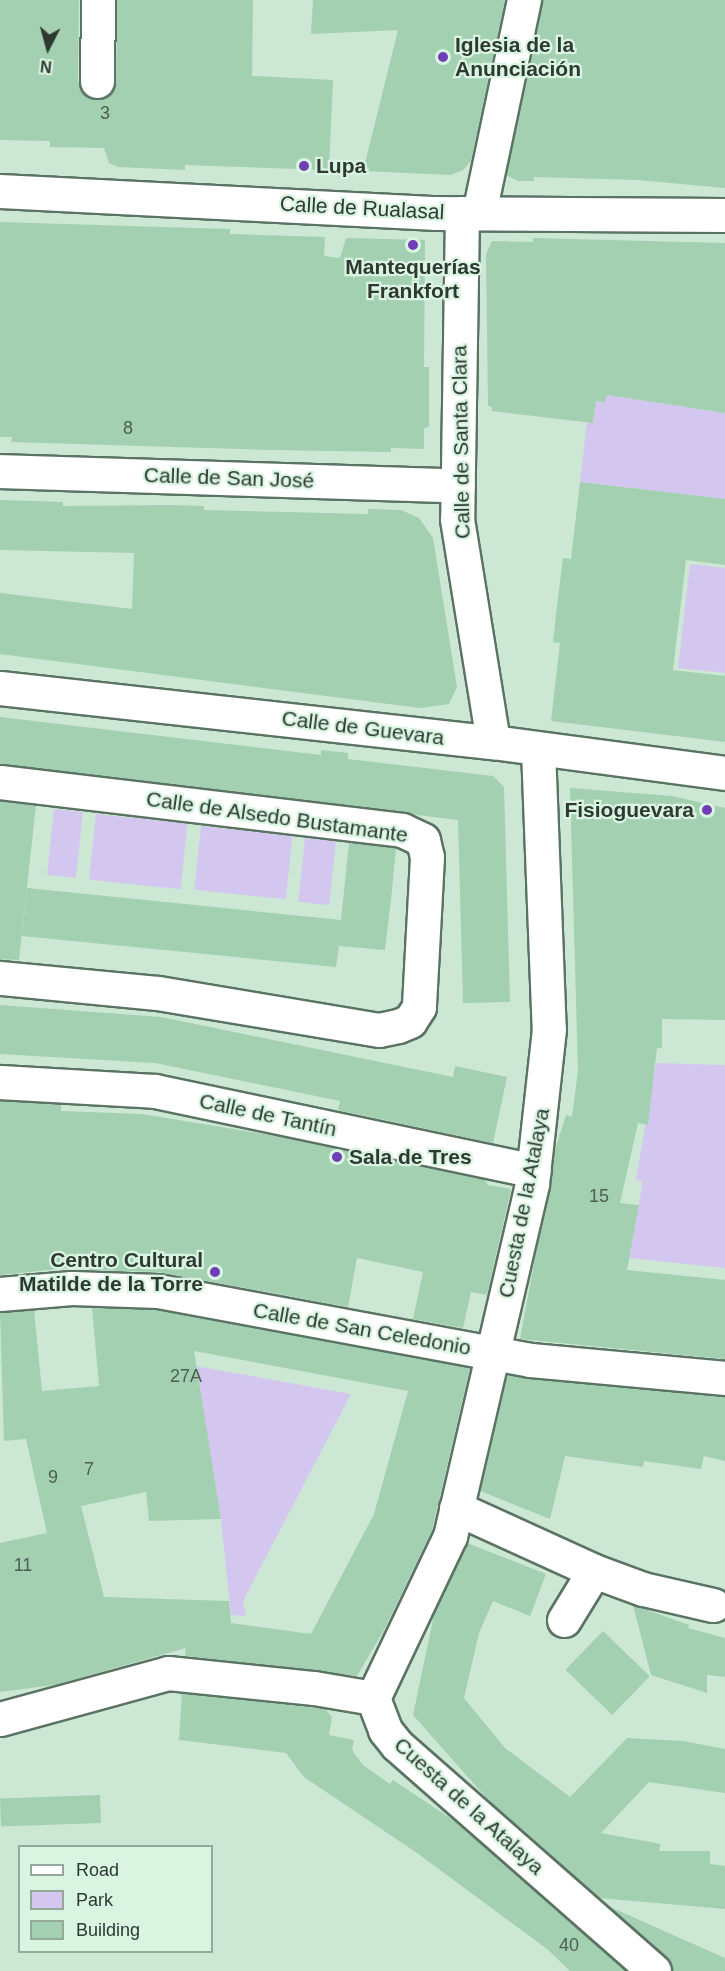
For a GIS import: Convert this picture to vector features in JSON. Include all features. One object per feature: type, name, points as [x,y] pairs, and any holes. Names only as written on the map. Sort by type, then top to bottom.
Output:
[{"type":"street","points":[[97,81],[98,0]]},
{"type":"street","name":"Calle de Santa Clara","points":[[493,742],[458,519],[458,484],[470,213],[524,0]]},
{"type":"street","name":"Calle de Rualasal","points":[[0,190],[470,213],[725,215]]},
{"type":"street","name":"Calle de San José","points":[[0,471],[458,484]]},
{"type":"street","name":"Calle de Guevara","points":[[0,688],[493,742],[725,773]]},
{"type":"street","name":"Cuesta de la Atalaya","points":[[538,749],[549,1029],[534,1171],[450,1536],[373,1698],[385,1730],[397,1745],[654,1971]]},
{"type":"street","name":"Calle de Alsedo Bustamante","points":[[0,782],[402,830],[423,840],[427,856],[419,1008],[410,1021],[398,1026],[379,1030],[157,993],[0,978]]},
{"type":"street","name":"Calle de Tantín","points":[[0,1082],[155,1091],[534,1171]]},
{"type":"street","name":"Calle de San Celedonio","points":[[0,1294],[72,1288],[158,1291],[492,1353],[725,1378]]},
{"type":"street","points":[[456,1508],[594,1572],[642,1589],[713,1605]]},
{"type":"street","points":[[564,1620],[594,1572]]},
{"type":"street","points":[[0,1719],[168,1673],[314,1688],[373,1698]]},
{"type":"green space","points":[[607,395],[725,413],[725,499],[580,482],[587,422],[593,423],[596,401],[604,402]]},
{"type":"green space","points":[[690,564],[725,568],[725,673],[678,668]]},
{"type":"green space","points":[[54,809],[83,812],[76,878],[47,875]]},
{"type":"green space","points":[[96,814],[187,824],[181,889],[89,880]]},
{"type":"green space","points":[[201,826],[292,836],[286,899],[194,890]]},
{"type":"green space","points":[[305,838],[336,841],[329,905],[298,902]]},
{"type":"green space","points":[[656,1063],[725,1065],[725,1268],[629,1258],[641,1193],[642,1181],[636,1180]]},
{"type":"green space","points":[[195,1366],[351,1394],[243,1601],[246,1616],[231,1615],[221,1519]]},
{"type":"building","points":[[0,0],[79,0],[78,81],[87,97],[97,100],[107,97],[116,82],[117,0],[253,0],[252,76],[333,80],[329,170],[185,165],[185,170],[118,167],[109,163],[104,148],[50,147],[50,141],[0,140]]},
{"type":"building","points":[[313,0],[505,0],[471,161],[463,170],[451,175],[363,171],[398,30],[311,34]]},
{"type":"building","points":[[542,0],[725,0],[725,188],[637,180],[534,177],[534,181],[518,181],[506,175]]},
{"type":"building","points":[[0,222],[230,229],[230,234],[325,237],[324,256],[340,258],[346,238],[425,240],[424,367],[429,367],[429,427],[424,428],[424,449],[391,448],[391,452],[272,450],[11,442],[12,437],[0,437]]},
{"type":"building","points":[[533,238],[725,243],[725,413],[607,395],[605,402],[596,401],[593,423],[492,411],[491,406],[488,406],[486,254],[492,241],[533,242]]},
{"type":"building","points":[[580,482],[725,499],[725,565],[686,560],[673,670],[725,676],[725,742],[551,721],[560,643],[553,642],[557,606],[563,558],[571,559]]},
{"type":"building","points":[[0,500],[63,502],[63,506],[204,506],[204,510],[368,514],[368,509],[401,510],[419,518],[433,538],[457,687],[449,704],[420,708],[0,654],[0,593],[132,609],[134,553],[0,550]]},
{"type":"building","points":[[0,717],[321,755],[321,750],[348,753],[348,759],[493,776],[504,787],[510,1002],[463,1003],[458,820],[0,764]]},
{"type":"building","points":[[570,788],[672,796],[725,808],[725,1020],[662,1019],[662,1048],[657,1048],[648,1125],[638,1123],[620,1203],[639,1205],[627,1270],[725,1280],[725,1359],[520,1339],[555,1150],[566,1115],[572,1117],[578,1071]]},
{"type":"building","points":[[0,801],[36,805],[19,960],[0,959]]},
{"type":"building","points":[[349,843],[396,848],[391,900],[385,950],[339,946],[336,967],[22,936],[27,888],[341,920]]},
{"type":"building","points":[[0,1005],[161,1017],[453,1077],[455,1066],[507,1077],[493,1143],[338,1110],[340,1101],[155,1063],[0,1054]]},
{"type":"building","points":[[0,1101],[61,1104],[61,1111],[142,1114],[276,1136],[485,1180],[488,1185],[511,1189],[487,1295],[471,1292],[463,1328],[413,1319],[423,1272],[357,1258],[348,1307],[159,1272],[88,1270],[88,1266],[0,1275]]},
{"type":"building","points":[[92,1307],[156,1310],[470,1368],[432,1530],[384,1630],[357,1676],[185,1656],[186,1648],[54,1685],[0,1692],[0,1543],[47,1533],[26,1439],[4,1441],[0,1312],[34,1310],[42,1391],[99,1386]],"holes":[[[194,1351],[408,1391],[374,1514],[311,1634],[231,1623],[229,1601],[104,1597],[81,1506],[146,1492],[149,1521],[221,1519]]]},
{"type":"building","points":[[507,1375],[725,1396],[725,1461],[704,1456],[701,1469],[644,1461],[643,1467],[565,1456],[550,1519],[480,1491]]},
{"type":"building","points":[[467,1543],[546,1574],[530,1616],[493,1601],[479,1633],[464,1698],[505,1748],[570,1797],[627,1738],[683,1741],[725,1749],[725,1793],[649,1782],[601,1833],[661,1844],[659,1851],[710,1851],[710,1864],[725,1866],[725,1909],[599,1898],[489,1801],[413,1715],[435,1610]]},
{"type":"building","points":[[633,1605],[689,1625],[688,1628],[725,1638],[725,1677],[707,1675],[707,1693],[651,1675]]},
{"type":"building","points":[[603,1631],[650,1676],[612,1715],[565,1670]]},
{"type":"building","points":[[182,1693],[325,1709],[332,1717],[329,1735],[354,1740],[352,1750],[363,1765],[390,1784],[393,1780],[456,1822],[626,1971],[570,1971],[547,1949],[417,1853],[304,1777],[286,1753],[179,1740]]},
{"type":"building","points":[[100,1795],[101,1823],[1,1826],[0,1798]]},
{"type":"building","points":[[608,1906],[725,1958],[725,1971],[672,1971],[666,1957]]},
{"type":"place","name":"Iglesia de la Anunciación","points":[[443,57]]},
{"type":"place","name":"Lupa","points":[[304,166]]},
{"type":"place","name":"Mantequerías Frankfort","points":[[413,245]]},
{"type":"place","name":"Fisioguevara","points":[[707,810]]},
{"type":"place","name":"Sala de Tres","points":[[337,1157]]},
{"type":"place","name":"Centro Cultural Matilde de la Torre","points":[[215,1272]]}]
